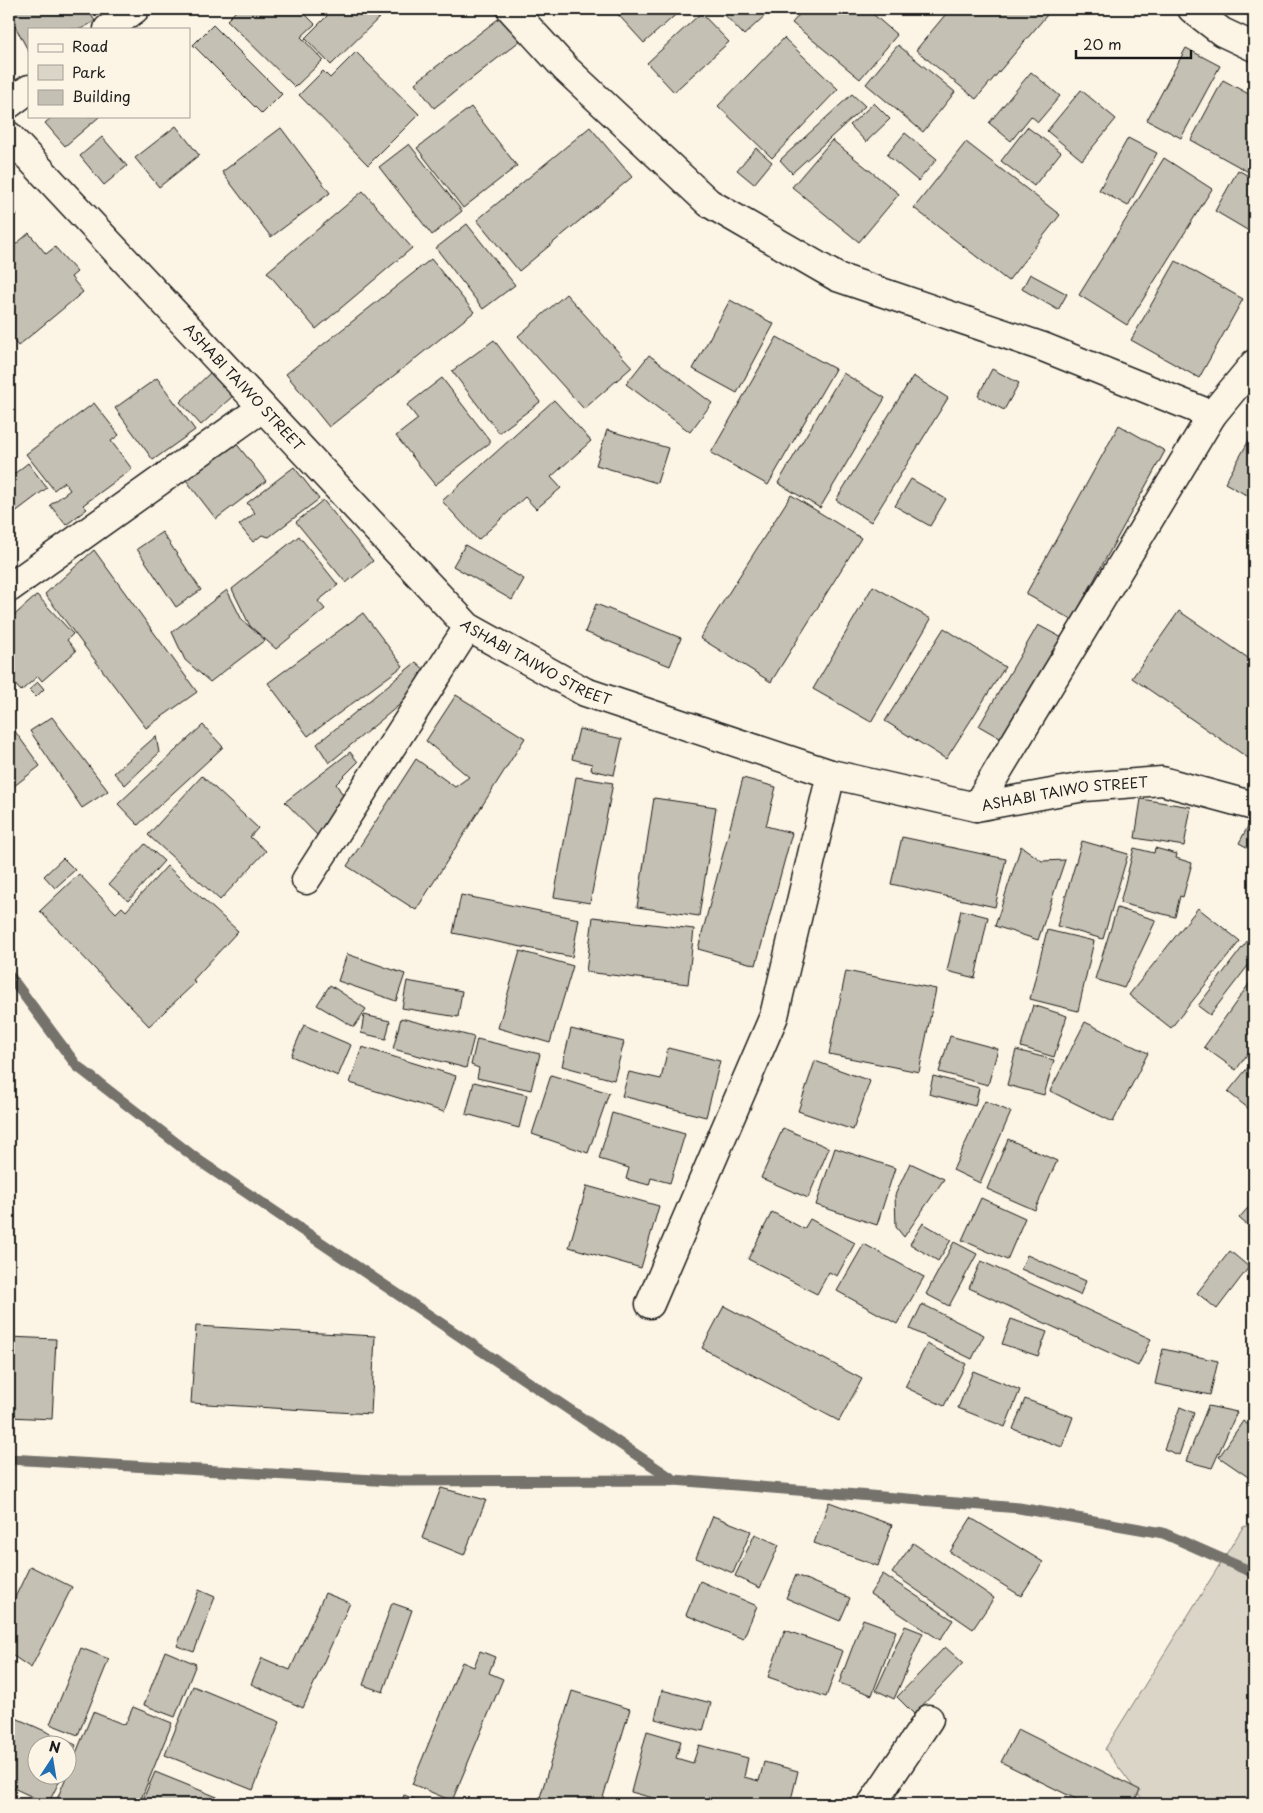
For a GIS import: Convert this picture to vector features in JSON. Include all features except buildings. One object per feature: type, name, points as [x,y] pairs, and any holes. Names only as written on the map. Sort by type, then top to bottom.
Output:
[{"type":"street","points":[[109,28],[134,9]]},
{"type":"street","points":[[511,9],[566,70],[709,204],[837,277],[1042,347],[1212,415]]},
{"type":"street","points":[[1192,9],[1222,32],[1254,47]]},
{"type":"street","points":[[9,104],[28,90]]},
{"type":"street","name":"ASHABI TAIWO STREET","points":[[9,136],[468,627],[585,692],[831,774],[976,807],[1084,788],[1162,781],[1254,806]]},
{"type":"street","points":[[976,807],[1212,415],[1254,364]]},
{"type":"street","points":[[9,588],[262,408]]},
{"type":"street","points":[[306,880],[468,627]]},
{"type":"street","points":[[650,1304],[774,1016],[831,774]]},
{"type":"street","points":[[872,1804],[929,1719]]},
{"type":"green space","points":[[1254,1524],[1254,1804],[1146,1804],[1105,1749],[1243,1527]]},
{"type":"waterway","points":[[9,975],[77,1066],[198,1160],[674,1480]]},
{"type":"waterway","points":[[9,1459],[392,1481],[674,1480],[1019,1508],[1163,1533],[1254,1573]]}]
